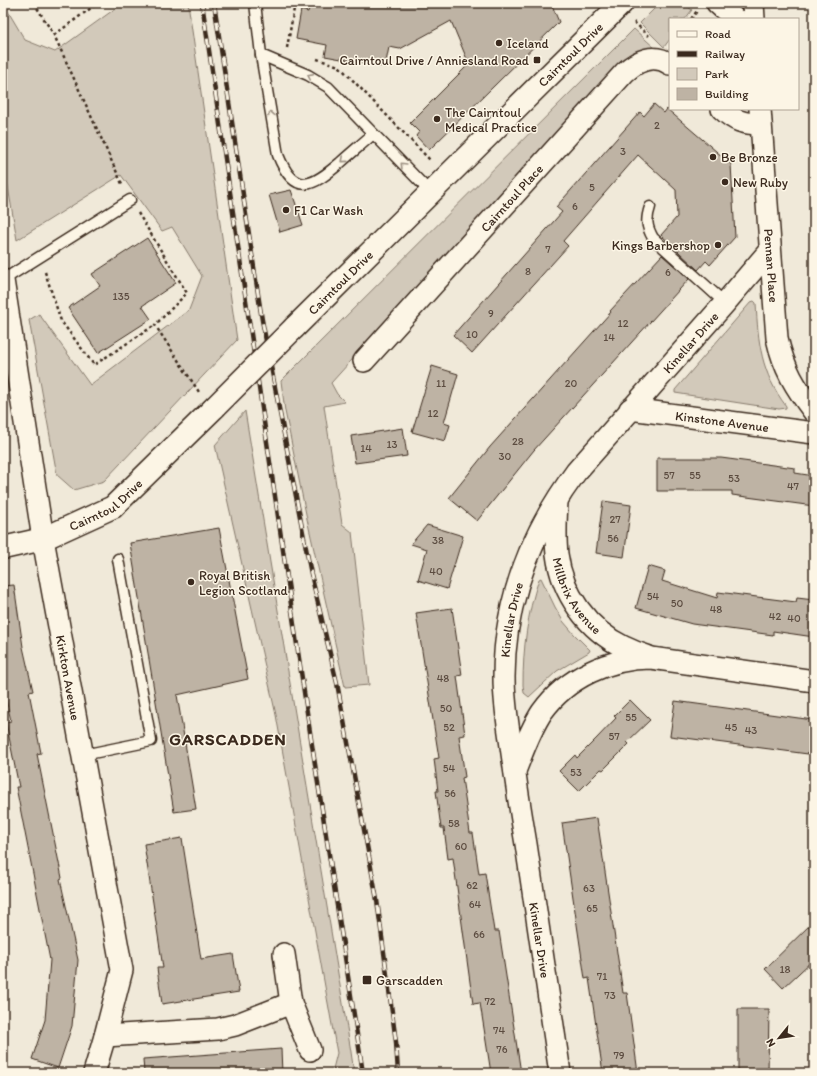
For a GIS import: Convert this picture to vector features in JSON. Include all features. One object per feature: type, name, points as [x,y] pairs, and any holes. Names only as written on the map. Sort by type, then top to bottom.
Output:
[{"type":"street","points":[[717,3],[734,18]]},
{"type":"street","points":[[752,3],[754,18]]},
{"type":"street","name":"Cairntoul Drive","points":[[3,548],[43,539],[113,507],[620,5]]},
{"type":"street","name":"Cairntoul Place","points":[[364,361],[625,72],[642,60],[650,58],[666,61]]},
{"type":"street","points":[[723,110],[737,121],[752,124],[760,116]]},
{"type":"street","name":"Pennan Place","points":[[760,116],[775,325],[780,351],[786,370],[792,382],[814,412]]},
{"type":"street","name":"Kinellar Drive","points":[[560,1073],[514,773],[505,696],[504,657],[506,636],[521,571],[533,543],[557,499],[576,472],[770,250]]},
{"type":"street","name":"Kirkton Avenue","points":[[3,280],[43,539],[122,970],[94,1073]]},
{"type":"street","name":"Kinstone Avenue","points":[[630,409],[688,415],[814,433]]},
{"type":"street","name":"Millbrix Avenue","points":[[557,499],[556,542],[559,563],[567,589],[575,604],[594,626],[610,639],[625,648],[652,658]]},
{"type":"street","name":"Millbrix Avenue","points":[[514,773],[526,741],[534,725],[549,704],[566,688],[589,672],[610,664],[632,659],[652,658],[814,681]]},
{"type":"street","points":[[284,954],[291,1003],[310,1050]]},
{"type":"street","points":[[105,1036],[218,1029],[235,1025],[291,1003]]},
{"type":"lane","points":[[254,3],[278,155],[285,170],[294,180],[307,184],[320,180],[373,134]]},
{"type":"lane","points":[[261,55],[318,80],[338,96],[431,193]]},
{"type":"lane","points":[[3,280],[130,200]]},
{"type":"lane","points":[[650,207],[646,220],[653,238],[725,303]]},
{"type":"lane","points":[[82,755],[151,741],[118,559]]},
{"type":"path","points":[[34,3],[54,35],[130,200],[187,293],[155,324],[94,365],[60,321],[40,257]]},
{"type":"path","points":[[54,35],[98,3]]},
{"type":"path","points":[[620,5],[662,49],[666,61]]},
{"type":"path","points":[[155,324],[213,409]]},
{"type":"green space","points":[[3,3],[25,40],[55,52],[123,3],[188,3],[237,340],[104,481],[74,490],[57,475],[29,320],[39,314],[90,385],[189,310],[202,276],[172,227],[162,231],[121,175],[17,240],[3,157]]},
{"type":"green space","points":[[660,3],[683,3],[692,10],[686,18],[669,18],[669,40],[664,47],[640,23]]},
{"type":"green space","points":[[634,29],[657,50],[367,343],[331,383],[337,394],[345,402],[324,406],[342,524],[352,532],[369,685],[345,687],[307,519],[285,411],[281,381]]},
{"type":"green space","points":[[754,301],[756,303],[762,357],[771,381],[786,408],[779,409],[675,393],[675,390],[751,302]]},
{"type":"green space","points":[[245,411],[354,1073],[332,1073],[337,1053],[276,715],[215,445]]},
{"type":"green space","points":[[541,578],[563,621],[590,650],[557,671],[529,697],[524,693],[523,685],[525,645],[531,605],[539,579]]},
{"type":"building","points":[[310,3],[551,3],[559,22],[429,150],[416,136],[419,132],[410,123],[469,64],[451,21],[400,49],[389,47],[385,67],[325,56],[327,45],[296,39],[301,10],[308,12]]},
{"type":"building","points":[[654,104],[664,113],[667,109],[731,164],[735,237],[710,265],[706,261],[698,270],[661,235],[677,217],[676,190],[638,155],[563,241],[568,246],[472,353],[453,335],[562,212],[556,207],[640,112],[644,116]]},
{"type":"building","name":"F1 Car Wash","points":[[291,190],[303,225],[280,232],[269,195]]},
{"type":"building","points":[[147,238],[176,283],[142,306],[151,319],[98,353],[68,308],[100,286],[92,274]]},
{"type":"building","points":[[662,255],[689,279],[534,450],[477,521],[449,498],[490,447],[611,312],[610,311]]},
{"type":"building","points":[[432,366],[458,374],[444,423],[450,425],[445,441],[412,432]]},
{"type":"building","points":[[403,428],[407,456],[355,463],[351,436]]},
{"type":"building","points":[[657,458],[721,458],[795,468],[795,473],[814,476],[814,506],[732,495],[732,491],[657,491]]},
{"type":"building","points":[[603,501],[631,505],[624,557],[596,553]]},
{"type":"building","points":[[427,525],[463,536],[447,589],[418,580],[427,549],[411,544]]},
{"type":"building","points":[[219,528],[248,679],[177,695],[196,809],[174,812],[130,543]]},
{"type":"building","points":[[648,566],[665,571],[662,581],[717,598],[718,592],[796,602],[797,598],[814,600],[814,637],[773,631],[773,635],[692,624],[636,608]]},
{"type":"building","points":[[14,585],[23,647],[33,691],[29,692],[41,753],[37,754],[62,878],[60,879],[78,960],[72,1026],[58,1068],[32,1059],[45,1020],[50,960],[16,787],[19,787],[6,722],[11,721],[3,686],[3,586]]},
{"type":"building","points":[[452,608],[462,675],[457,676],[465,735],[459,736],[465,777],[462,778],[470,833],[473,833],[479,874],[485,873],[494,931],[499,931],[521,1073],[491,1073],[480,1003],[473,1004],[453,858],[448,859],[444,828],[441,828],[436,791],[438,791],[434,759],[439,758],[416,613]]},
{"type":"building","points":[[630,700],[650,720],[627,742],[629,744],[603,770],[601,769],[579,791],[559,771],[575,755],[577,758],[597,738],[616,718],[614,716]]},
{"type":"building","points":[[675,701],[813,720],[808,754],[670,736]]},
{"type":"building","points":[[597,818],[623,993],[627,993],[638,1073],[603,1073],[589,978],[585,979],[562,823]]},
{"type":"building","points":[[182,838],[201,959],[233,954],[239,992],[162,1004],[157,968],[163,968],[144,844]]},
{"type":"building","points":[[814,921],[814,959],[783,988],[765,969]]},
{"type":"building","points":[[738,1009],[769,1009],[768,1073],[738,1073]]},
{"type":"building","points":[[281,1049],[282,1073],[144,1073],[143,1059]]},
{"type":"railway","points":[[202,3],[308,719],[363,1073]]},
{"type":"railway","points":[[214,3],[262,320],[311,574],[337,683],[377,900],[396,1042],[398,1073]]},
{"type":"place","name":"Iceland","points":[[499,43]]},
{"type":"place","name":"Cairntoul Drive / Anniesland Road","points":[[537,60]]},
{"type":"place","name":"The Cairntoul Medical Practice","points":[[437,119]]},
{"type":"place","name":"Be Bronze","points":[[713,157]]},
{"type":"place","name":"New Ruby","points":[[725,182]]},
{"type":"place","name":"F1 Car Wash","points":[[286,210]]},
{"type":"place","name":"Kings Barbershop","points":[[718,245]]},
{"type":"place","name":"Royal British Legion Scotland","points":[[191,582]]},
{"type":"place","name":"Garscadden","points":[[367,980]]},
{"type":"district","name":"GARSCADDEN","points":[[228,739]]}]
